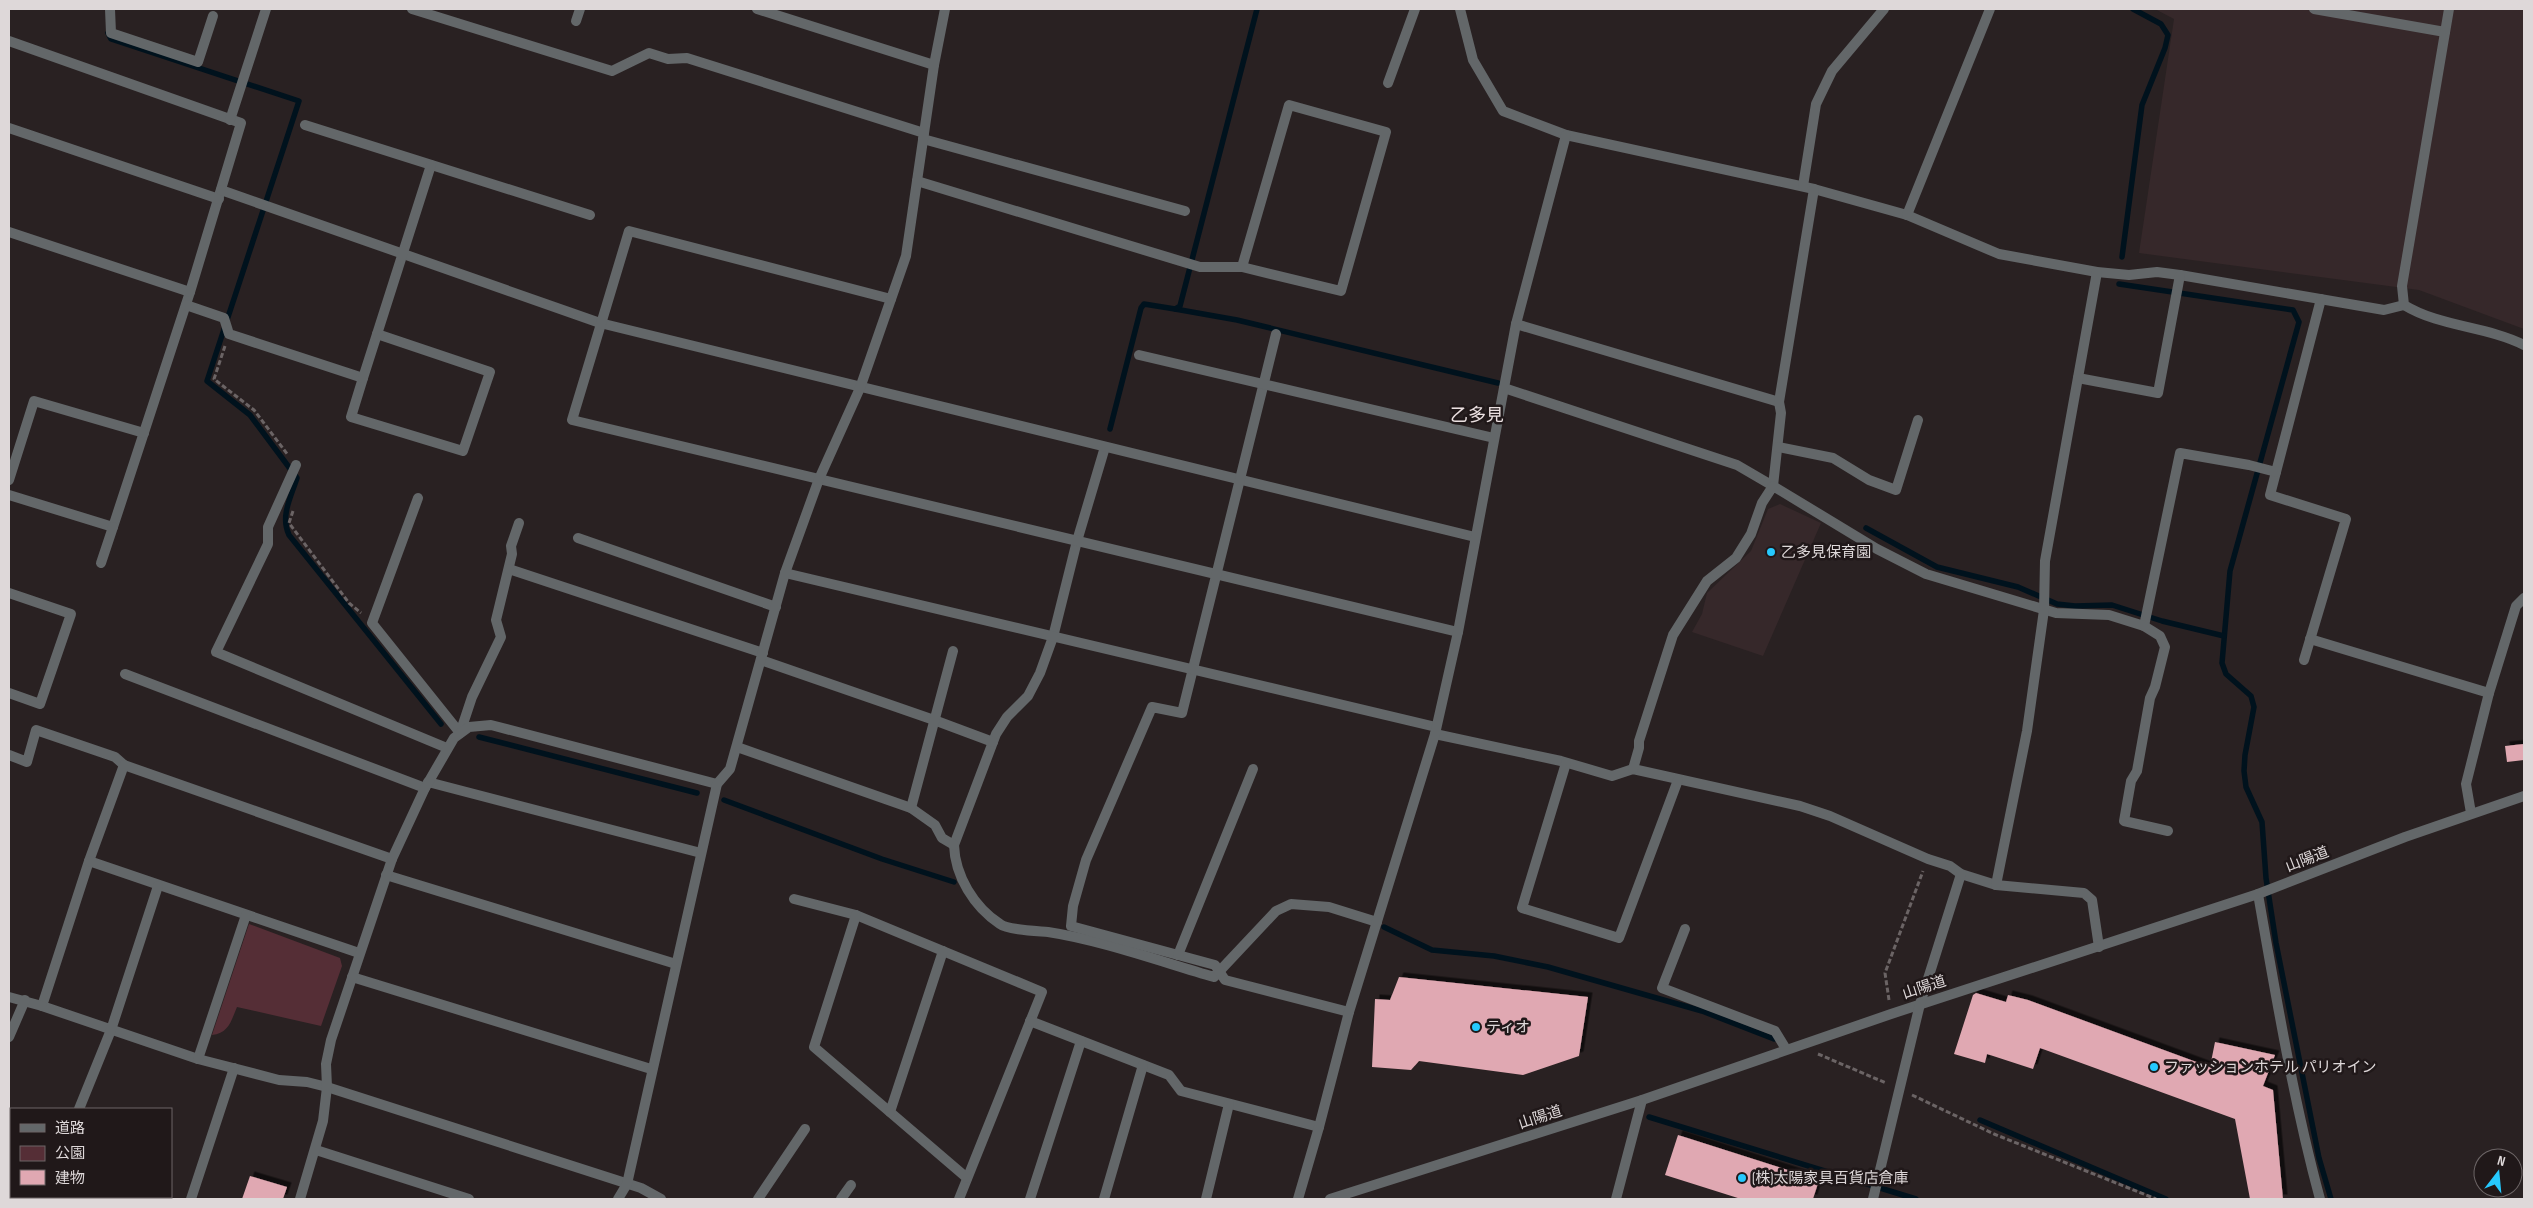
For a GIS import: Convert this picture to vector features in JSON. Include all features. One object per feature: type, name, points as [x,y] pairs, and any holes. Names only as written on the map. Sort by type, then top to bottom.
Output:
[{"type":"street","points":[[110,9],[110,33],[198,62],[213,16]]},
{"type":"street","points":[[230,120],[266,9]]},
{"type":"street","points":[[412,9],[612,71],[649,53],[668,59],[687,58],[924,136],[1185,211]]},
{"type":"street","points":[[576,21],[580,9]]},
{"type":"street","points":[[757,9],[934,65]]},
{"type":"street","points":[[618,1199],[627,1184],[651,1069],[717,784],[730,769],[785,573],[818,479],[860,388],[906,256],[934,65],[945,9]]},
{"type":"street","points":[[1388,83],[1415,9]]},
{"type":"street","points":[[1460,9],[1473,60],[1503,111],[1566,134],[1814,189],[1907,215],[1999,254],[2098,272],[2129,274],[2157,272],[2180,275],[2384,310],[2404,305],[2422,316],[2473,327],[2524,345]]},
{"type":"street","points":[[1803,186],[1816,104],[1832,71],[1884,9]]},
{"type":"street","points":[[1907,215],[1990,9]]},
{"type":"street","points":[[2314,9],[2445,32]]},
{"type":"street","points":[[2404,305],[2402,286],[2449,9]]},
{"type":"street","points":[[9,41],[242,123],[186,305],[101,562]]},
{"type":"street","points":[[917,181],[1190,264],[1242,266],[1341,291],[1386,132],[1289,105],[1242,266]]},
{"type":"street","points":[[305,125],[590,215]]},
{"type":"street","points":[[9,128],[220,195],[266,206],[600,323],[1475,537]]},
{"type":"street","points":[[1298,1199],[1349,1012],[1436,731],[1458,632],[1516,324],[1566,134]]},
{"type":"street","points":[[377,334],[490,372],[463,451],[351,417],[362,378],[431,165]]},
{"type":"street","points":[[1633,769],[1639,741],[1673,635],[1706,581],[1736,558],[1751,534],[1762,503],[1773,486],[1782,413],[1778,402],[1814,189]]},
{"type":"street","points":[[891,299],[629,231],[572,420],[1458,632]]},
{"type":"street","points":[[9,232],[190,292]]},
{"type":"street","points":[[1996,885],[2027,731],[2044,601],[2045,561],[2098,272]]},
{"type":"street","points":[[2078,378],[2158,393],[2180,275]]},
{"type":"street","points":[[2304,660],[2346,519],[2270,495],[2271,471],[2321,299]]},
{"type":"street","points":[[186,305],[224,318],[229,334],[362,378]]},
{"type":"street","points":[[1516,324],[1778,402]]},
{"type":"street","points":[[1276,334],[1182,713],[1152,707],[1086,860],[1073,906],[1071,926],[1215,965],[1225,980],[1349,1012]]},
{"type":"street","points":[[1138,355],[1494,438]]},
{"type":"street","points":[[1504,388],[1737,465],[1877,549],[1926,574],[2044,601],[2056,613],[2145,618],[2160,636],[2165,647],[2155,687],[2150,698],[2137,771],[2131,781],[2124,822],[2168,830]]},
{"type":"street","points":[[9,480],[34,401],[144,433]]},
{"type":"street","points":[[1778,447],[1833,458],[1869,480],[1896,490],[1918,420]]},
{"type":"street","points":[[1105,448],[1077,541],[1053,637],[1040,673],[1028,696],[1007,717],[993,742],[954,845],[954,858],[978,906],[1002,926],[1064,934],[1214,977],[1276,911],[1291,904],[1329,907],[1377,922]]},
{"type":"street","points":[[2145,618],[2180,453],[2249,465],[2271,471]]},
{"type":"street","points":[[294,469],[268,528],[268,544],[216,652],[447,748]]},
{"type":"street","points":[[9,495],[113,527]]},
{"type":"street","points":[[418,498],[372,623],[460,733]]},
{"type":"street","points":[[460,733],[472,697],[501,637],[496,620],[512,554],[511,546],[519,523]]},
{"type":"street","points":[[578,538],[776,607]]},
{"type":"street","points":[[508,569],[762,656],[993,742]]},
{"type":"street","points":[[785,573],[1194,670],[1566,762],[1612,776],[1633,769],[1800,806],[1830,816],[1928,859],[1950,866],[1961,874],[1996,885],[2084,893],[2092,900],[2099,947]]},
{"type":"street","points":[[9,593],[71,614],[40,704],[9,693]]},
{"type":"street","points":[[2471,813],[2466,784],[2489,693],[2516,606],[2524,598]]},
{"type":"street","points":[[2310,639],[2489,693]]},
{"type":"street","points":[[911,808],[953,651]]},
{"type":"street","points":[[125,674],[427,785],[701,853]]},
{"type":"street","points":[[300,1199],[323,1121],[327,1087],[326,1064],[331,1040],[359,954],[392,858],[427,785],[454,738],[469,727],[492,725],[717,784]]},
{"type":"street","points":[[9,755],[27,762],[36,730],[115,756],[124,766],[392,858]]},
{"type":"street","points":[[737,747],[911,808],[935,825],[942,838],[954,845]]},
{"type":"street","points":[[1566,762],[1522,908],[1618,938],[1678,780]]},
{"type":"street","points":[[42,1006],[88,861],[124,766]]},
{"type":"street","points":[[1178,955],[1253,769]]},
{"type":"street","name":"山陽道","points":[[1330,1199],[1642,1100],[1797,1045],[2265,892],[2471,813],[2524,796]]},
{"type":"street","points":[[88,861],[359,954]]},
{"type":"street","points":[[1875,1191],[1920,1004],[1961,874]]},
{"type":"street","points":[[386,875],[676,964]]},
{"type":"street","points":[[79,1108],[110,1030],[158,886]]},
{"type":"street","points":[[2265,892],[2284,1043],[2306,1148],[2320,1199]]},
{"type":"street","points":[[794,899],[856,915],[1042,992],[959,1199]]},
{"type":"street","points":[[198,1059],[246,915]]},
{"type":"street","points":[[856,915],[814,1048],[967,1178]]},
{"type":"street","points":[[1685,929],[1662,988],[1775,1031],[1786,1049]]},
{"type":"street","points":[[890,1112],[943,951]]},
{"type":"street","points":[[352,977],[651,1069]]},
{"type":"street","points":[[9,998],[25,1000],[198,1059],[279,1080],[307,1082],[327,1087],[641,1188],[661,1199]]},
{"type":"street","points":[[9,1037],[25,1000]]},
{"type":"street","points":[[1030,1021],[1169,1075],[1182,1092],[1319,1127]]},
{"type":"street","points":[[1030,1199],[1081,1040]]},
{"type":"street","points":[[1104,1199],[1143,1065]]},
{"type":"street","points":[[191,1199],[234,1068]]},
{"type":"street","points":[[1616,1199],[1642,1100]]},
{"type":"street","points":[[1206,1199],[1229,1104]]},
{"type":"street","points":[[758,1199],[805,1129]]},
{"type":"street","points":[[316,1150],[469,1199]]},
{"type":"street","points":[[841,1199],[851,1185]]},
{"type":"path","points":[[1891,1014],[1885,973],[1928,859]]},
{"type":"path","points":[[1797,1045],[1900,1089],[1994,1134],[2156,1199]]},
{"type":"shaded area","points":[[2155,9],[2524,9],[2524,329],[2419,290],[2139,253],[2174,19]]},
{"type":"shaded area","points":[[1780,504],[1821,523],[1763,656],[1692,632],[1702,614],[1707,593],[1751,551],[1768,509]]},
{"type":"green space","points":[[249,924],[340,958],[342,966],[321,1026],[237,1007],[226,1029],[212,1035]]},
{"type":"building","points":[[2524,744],[2524,760],[2507,762],[2505,746]]},
{"type":"building","points":[[1399,977],[1588,997],[1579,1056],[1523,1075],[1419,1061],[1411,1070],[1372,1067],[1375,999],[1390,1000]]},
{"type":"building","points":[[1976,993],[2006,1002],[2008,995],[2028,1000],[2210,1067],[2215,1042],[2275,1055],[2263,1086],[2273,1090],[2283,1199],[2250,1199],[2235,1119],[2040,1048],[2033,1069],[1987,1054],[1985,1063],[1954,1054],[1973,995]]},
{"type":"building","points":[[1678,1135],[1819,1180],[1813,1199],[1741,1199],[1665,1175]]},
{"type":"building","points":[[250,1176],[287,1187],[283,1199],[242,1199]]},
{"type":"waterway","points":[[1110,429],[1141,308],[1144,304],[1175,309],[1180,306],[1257,9]]},
{"type":"waterway","points":[[2122,257],[2142,105],[2165,48],[2168,35],[2161,24],[2133,9]]},
{"type":"waterway","points":[[108,33],[111,39],[299,101],[207,381],[250,415],[297,478],[289,499],[286,514],[289,535],[441,724]]},
{"type":"waterway","points":[[2119,284],[2293,310],[2299,322],[2230,571],[2222,663],[2226,674],[2251,696],[2254,707],[2245,755],[2246,787],[2262,822],[2266,878],[2276,943],[2319,1158],[2331,1199]]},
{"type":"waterway","points":[[1175,309],[1237,320],[1498,383]]},
{"type":"waterway","points":[[1866,528],[1937,567],[2018,587],[2057,604],[2075,606],[2112,605],[2162,621],[2224,636]]},
{"type":"waterway","points":[[479,737],[697,793]]},
{"type":"waterway","points":[[724,800],[882,859],[954,882]]},
{"type":"waterway","points":[[1384,927],[1432,950],[1494,956],[1548,967],[1702,1011],[1774,1039]]},
{"type":"waterway","points":[[1649,1117],[1916,1199]]},
{"type":"waterway","points":[[1980,1120],[2166,1199]]},
{"type":"place","name":"乙多見保育園","points":[[1771,552]]},
{"type":"place","name":"ティオ","points":[[1476,1027]]},
{"type":"place","name":"ファッションホテル パリオイン","points":[[2154,1067]]},
{"type":"place","name":"(株)太陽家具百貨店倉庫","points":[[1742,1178]]},
{"type":"district","name":"乙多見","points":[[1477,415]]}]
